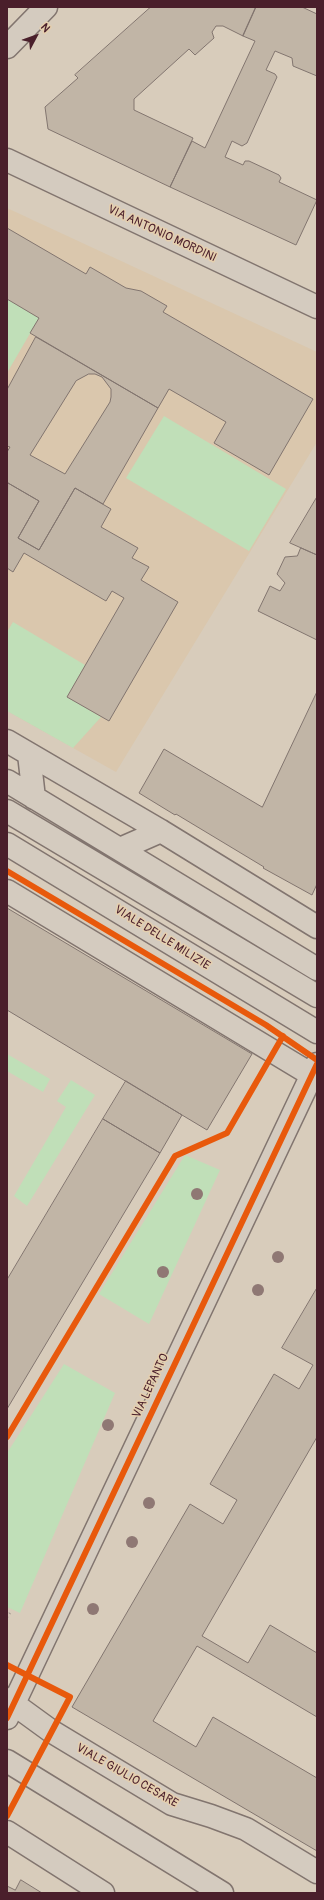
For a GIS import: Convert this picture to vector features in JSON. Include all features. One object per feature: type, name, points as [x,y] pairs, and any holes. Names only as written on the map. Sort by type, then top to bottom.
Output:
[{"type":"street","points":[[7,46],[46,7]]},
{"type":"street","name":"VIA ANTONIO MORDINI","points":[[7,160],[317,307]]},
{"type":"street","points":[[7,741],[161,831],[317,927]]},
{"type":"street","points":[[29,754],[34,798]]},
{"type":"street","points":[[7,782],[317,969]]},
{"type":"street","points":[[7,811],[317,996]]},
{"type":"street","points":[[120,849],[161,831]]},
{"type":"street","name":"VIALE DELLE MILIZIE","points":[[7,844],[317,1032]]},
{"type":"street","points":[[7,891],[315,1072]]},
{"type":"street","name":"VIA LEPANTO","points":[[9,1707],[315,1072]]},
{"type":"street","name":"VIALE GIULIO CESARE","points":[[9,1707],[172,1804],[246,1829],[317,1872]]},
{"type":"street","points":[[7,1761],[222,1893]]},
{"type":"street","points":[[7,1832],[103,1893]]},
{"type":"path","points":[[7,1617],[10,1613]]},
{"type":"shaded area","points":[[7,208],[317,352],[317,442],[116,772],[7,711]]},
{"type":"green space","points":[[7,299],[39,318],[7,373]]},
{"type":"green space","points":[[164,416],[286,489],[249,551],[126,478]]},
{"type":"green space","points":[[13,622],[85,665],[67,697],[101,717],[73,748],[7,711],[7,632]]},
{"type":"green space","points":[[7,1054],[50,1079],[43,1092],[7,1071]]},
{"type":"green space","points":[[71,1080],[95,1095],[27,1206],[14,1196],[66,1107],[57,1101]]},
{"type":"green space","points":[[185,1155],[220,1170],[149,1324],[99,1294]]},
{"type":"green space","points":[[64,1364],[115,1393],[20,1613],[7,1607],[7,1453]]},
{"type":"building","points":[[151,7],[256,7],[243,36],[223,26],[216,26],[212,32],[214,38],[195,55],[189,49],[134,99],[134,110],[193,138],[170,187],[48,129],[45,107],[78,78],[75,75]]},
{"type":"building","points":[[256,7],[302,7],[317,14],[317,76],[293,66],[292,58],[275,51],[266,70],[275,74],[277,77],[247,143],[242,146],[232,141],[225,157],[243,165],[245,161],[249,161],[279,175],[281,178],[279,182],[317,200],[296,245],[170,187],[192,141],[205,148],[255,41],[243,36]]},
{"type":"building","points":[[7,228],[86,274],[90,267],[126,288],[141,291],[167,306],[163,312],[313,399],[269,475],[214,443],[226,422],[169,389],[158,408],[30,333],[39,318],[7,299]]},
{"type":"building","points":[[36,337],[158,408],[103,504],[75,488],[39,550],[18,538],[39,501],[8,483],[7,485],[7,452],[10,447],[7,446],[7,390]],"holes":[[[89,374],[95,374],[102,377],[111,389],[110,402],[65,474],[30,455],[76,381]]]},
{"type":"building","points":[[8,483],[39,501],[18,538],[39,550],[75,488],[111,509],[101,527],[138,548],[132,558],[149,567],[141,580],[178,602],[109,721],[67,697],[124,598],[112,591],[106,601],[24,553],[13,572],[7,568]]},
{"type":"building","points":[[317,497],[317,555],[290,543]]},
{"type":"building","points":[[301,548],[317,555],[317,640],[258,611],[270,586],[280,591],[285,583],[277,574],[285,557],[297,556]]},
{"type":"building","points":[[317,692],[317,884],[312,895],[263,868],[264,867],[139,793],[164,749],[262,807]]},
{"type":"building","points":[[7,908],[252,1054],[207,1130],[7,1010]]},
{"type":"building","points":[[126,1081],[182,1115],[160,1153],[103,1119]]},
{"type":"building","points":[[103,1119],[160,1153],[7,1409],[7,1280]]},
{"type":"building","points":[[317,1288],[317,1437],[202,1636],[248,1663],[270,1625],[317,1653],[317,1717],[197,1646],[153,1721],[196,1747],[213,1717],[317,1778],[317,1851],[72,1707],[190,1504],[223,1524],[237,1500],[210,1484],[274,1374],[299,1389],[313,1365],[282,1348]]},
{"type":"building","points":[[21,1880],[42,1893],[7,1893],[7,1886],[15,1890]]},
{"type":"cycle path","points":[[7,871],[266,1025],[317,1060]]},
{"type":"cycle path","points":[[7,1437],[175,1156],[227,1133],[283,1036]]},
{"type":"cycle path","points":[[7,1718],[317,1064]]},
{"type":"cycle path","points":[[7,1665],[70,1697],[7,1816]]}]
